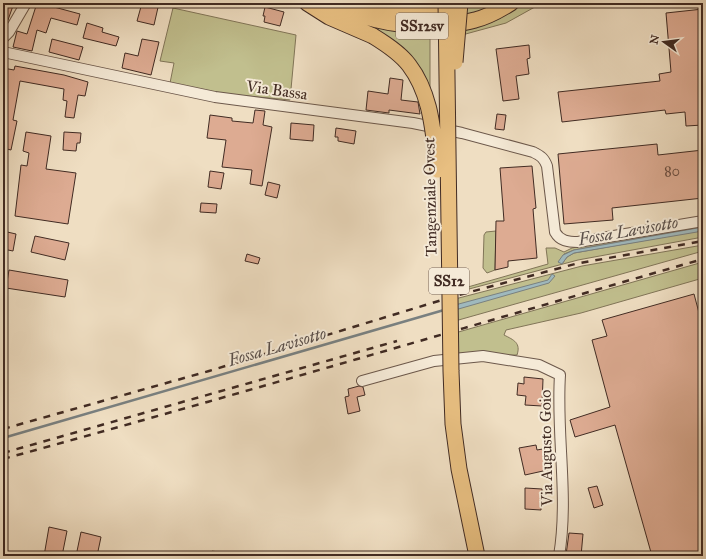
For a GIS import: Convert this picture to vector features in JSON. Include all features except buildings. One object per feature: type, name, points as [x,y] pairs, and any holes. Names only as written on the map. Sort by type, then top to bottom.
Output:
[{"type":"highway","name":"SS12sv","points":[[308,3],[330,17],[373,36],[390,47],[409,64],[421,84],[431,113],[443,167]]},
{"type":"highway","name":"SS12sv","points":[[332,3],[359,16],[377,21],[426,26],[476,20],[511,3]]},
{"type":"highway","name":"SS12sv","points":[[358,3],[365,6],[392,11],[421,11],[445,4]]},
{"type":"highway","name":"SS12sv","points":[[443,167],[460,3]]},
{"type":"highway","points":[[426,26],[445,4]]},
{"type":"highway","name":"Tangenziale Ovest","points":[[445,4],[440,373],[444,424],[450,470],[467,556]]},
{"type":"highway","name":"Tangenziale Ovest","points":[[443,167],[454,424],[459,469],[477,556]]},
{"type":"street","points":[[3,38],[9,32],[26,3]]},
{"type":"street","name":"Via Bassa","points":[[3,52],[215,97],[413,123],[462,133],[533,152],[540,155],[545,160],[555,232],[559,238],[567,241],[578,242],[703,221]]},
{"type":"street","name":"Via Augusto Goio","points":[[362,380],[434,361],[483,356],[539,365],[560,375],[558,396],[562,494],[562,542],[560,556]]},
{"type":"shaded area","points":[[318,3],[325,3],[430,30],[430,93],[421,72]]},
{"type":"shaded area","points":[[465,3],[496,5],[464,17]]},
{"type":"shaded area","points":[[519,3],[542,3],[506,23],[462,35],[463,26],[510,8]]},
{"type":"shaded area","points":[[173,8],[296,35],[290,100],[215,93],[170,83],[174,63],[160,61]]},
{"type":"shaded area","points":[[703,223],[703,227],[574,250],[564,254],[562,264],[567,257],[574,253],[703,230],[703,237],[578,260],[454,293],[454,291],[548,264],[546,248],[555,248],[564,252],[572,248]]},
{"type":"shaded area","points":[[496,231],[495,270],[487,273],[483,268],[484,235],[486,232]]},
{"type":"shaded area","points":[[703,245],[703,251],[455,321],[455,299],[582,266]]},
{"type":"shaded area","points":[[703,262],[703,278],[581,313],[506,330],[504,335],[516,342],[518,348],[517,355],[455,356],[455,333]]},
{"type":"shaded area","points":[[212,551],[244,556],[211,556]]},
{"type":"water","points":[[703,227],[703,230],[697,232],[574,253],[567,257],[562,264],[558,262],[563,255],[574,250]]},
{"type":"water","points":[[552,274],[555,276],[549,283],[455,310],[455,305],[548,280]]},
{"type":"waterway","name":"Fossa Lavisotto","points":[[3,438],[444,310]]},
{"type":"railway","points":[[3,429],[209,371],[455,296],[575,264],[703,241]]},
{"type":"railway","points":[[3,459],[703,259]]},
{"type":"railway","points":[[3,453],[397,341]]}]
